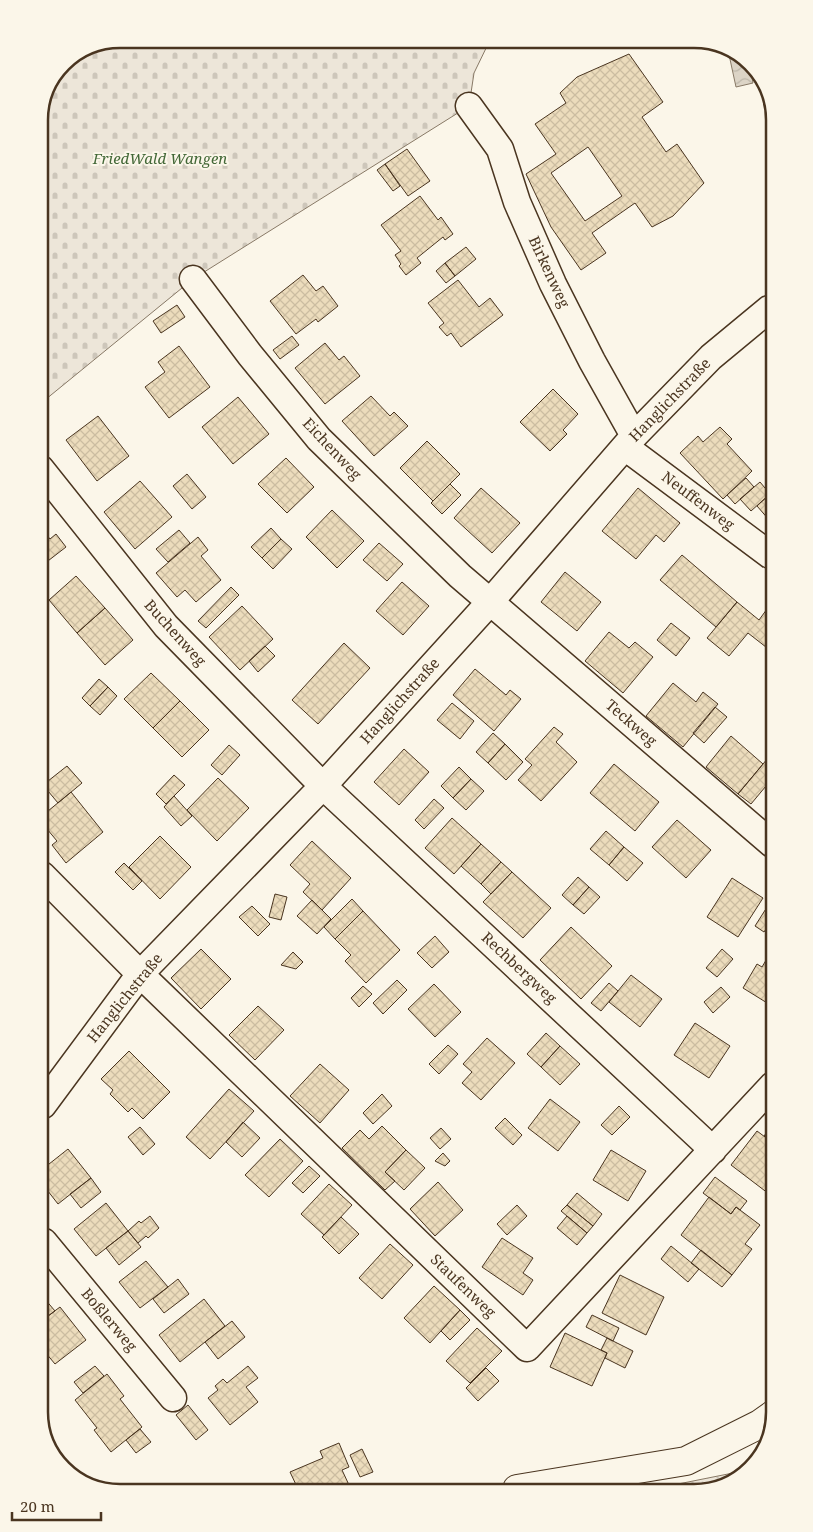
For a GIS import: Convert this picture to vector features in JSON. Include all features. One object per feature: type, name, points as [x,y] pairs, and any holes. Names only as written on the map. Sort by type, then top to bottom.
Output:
[{"type":"street","name":"Birkenweg","points":[[469,106],[500,149],[518,202],[553,284],[592,360],[630,441]]},
{"type":"street","name":"Eichenweg","points":[[193,279],[250,355],[319,439],[460,576],[490,602]]},
{"type":"street","name":"Hanglichstraße","points":[[48,1099],[140,974],[323,786],[490,602],[630,441],[711,357],[766,311]]},
{"type":"street","name":"Neuffenweg","points":[[630,441],[766,552]]},
{"type":"street","name":"Buchenweg","points":[[48,479],[166,626],[323,786]]},
{"type":"street","name":"Teckweg","points":[[490,602],[766,839]]},
{"type":"street","name":"Rechbergweg","points":[[323,786],[714,1150]]},
{"type":"street","points":[[48,881],[140,974]]},
{"type":"street","name":"Staufenweg","points":[[140,974],[527,1348],[766,1093]]},
{"type":"street","name":"Boßlerweg","points":[[48,1247],[173,1398]]},
{"type":"street","points":[[546,1484],[686,1461],[765,1420]]},
{"type":"green space","name":"FriedWald Wangen","points":[[119,47],[486,48],[474,73],[469,106],[193,279],[48,397],[48,115],[50,101],[55,88],[62,76],[72,65],[96,51]]},
{"type":"green space","points":[[733,1473],[708,1483],[678,1484]]},
{"type":"water","points":[[729,57],[751,76],[753,83],[736,87]]},
{"type":"building","points":[[629,54],[663,102],[642,117],[666,152],[677,144],[704,183],[673,216],[652,227],[635,203],[592,233],[606,253],[581,270],[551,227],[526,174],[556,154],[535,124],[566,103],[560,93],[577,77]],"holes":[[[588,147],[622,196],[585,221],[551,173]]]},
{"type":"building","points":[[407,149],[430,181],[408,196],[385,164]]},
{"type":"building","points":[[385,164],[400,186],[393,191],[377,170]]},
{"type":"building","points":[[420,196],[438,220],[441,217],[453,234],[445,240],[443,237],[417,258],[421,263],[406,275],[399,266],[401,264],[395,255],[401,251],[381,225]]},
{"type":"building","points":[[466,247],[476,259],[455,276],[445,263]]},
{"type":"building","points":[[445,263],[455,276],[446,283],[436,271]]},
{"type":"building","points":[[303,275],[316,291],[323,286],[338,306],[318,322],[316,319],[296,334],[270,301]]},
{"type":"building","points":[[458,280],[479,307],[490,298],[503,315],[461,347],[451,333],[447,336],[439,327],[444,323],[428,303]]},
{"type":"building","points":[[177,305],[185,317],[161,333],[153,321]]},
{"type":"building","points":[[292,336],[299,345],[280,359],[273,350]]},
{"type":"building","points":[[325,343],[339,360],[344,356],[360,376],[325,404],[295,368]]},
{"type":"building","points":[[179,346],[210,387],[169,418],[145,387],[165,372],[158,362]]},
{"type":"building","points":[[553,389],[578,414],[563,430],[567,434],[550,451],[520,422]]},
{"type":"building","points":[[371,396],[390,416],[394,412],[408,426],[374,456],[342,421]]},
{"type":"building","points":[[238,397],[269,434],[233,464],[202,427]]},
{"type":"building","points":[[98,416],[129,456],[97,481],[66,440]]},
{"type":"building","points":[[720,427],[732,439],[727,444],[752,471],[723,499],[680,453],[698,436],[703,442]]},
{"type":"building","points":[[427,441],[460,474],[433,501],[400,468]]},
{"type":"building","points":[[286,458],[314,487],[287,513],[258,484]]},
{"type":"building","points":[[187,474],[206,497],[192,509],[173,486]]},
{"type":"building","points":[[746,478],[754,487],[735,504],[727,495]]},
{"type":"building","points":[[140,481],[172,517],[135,549],[104,512]]},
{"type":"building","points":[[760,482],[766,489],[766,498],[751,511],[740,499]]},
{"type":"building","points":[[450,484],[461,495],[442,514],[431,503]]},
{"type":"building","points":[[481,488],[520,523],[492,553],[454,518]]},
{"type":"building","points":[[638,488],[680,523],[664,542],[656,535],[636,559],[602,531]]},
{"type":"building","points":[[766,498],[766,516],[757,506]]},
{"type":"building","points":[[332,510],[364,541],[337,568],[306,537]]},
{"type":"building","points":[[271,528],[281,539],[262,558],[251,547]]},
{"type":"building","points":[[179,530],[190,543],[168,562],[156,549]]},
{"type":"building","points":[[56,534],[66,547],[48,561],[48,537],[50,539]]},
{"type":"building","points":[[198,537],[208,550],[201,556],[221,580],[196,602],[185,590],[177,597],[156,573]]},
{"type":"building","points":[[281,539],[292,549],[273,569],[262,558]]},
{"type":"building","points":[[379,543],[403,564],[387,581],[363,560]]},
{"type":"building","points":[[682,555],[737,602],[716,627],[660,580]]},
{"type":"building","points":[[565,572],[601,602],[577,631],[541,602]]},
{"type":"building","points":[[76,576],[105,608],[77,633],[49,600]]},
{"type":"building","points":[[402,582],[429,606],[403,635],[376,611]]},
{"type":"building","points":[[231,587],[239,595],[206,628],[198,621]]},
{"type":"building","points":[[737,602],[759,620],[766,610],[766,647],[748,633],[729,656],[707,638]]},
{"type":"building","points":[[242,606],[273,639],[240,670],[209,637]]},
{"type":"building","points":[[105,608],[133,640],[105,665],[77,633]]},
{"type":"building","points":[[671,623],[690,638],[676,656],[657,640]]},
{"type":"building","points":[[609,632],[629,648],[635,642],[653,657],[623,693],[585,661]]},
{"type":"building","points":[[344,643],[370,668],[318,724],[292,700]]},
{"type":"building","points":[[265,646],[275,656],[258,672],[249,661]]},
{"type":"building","points":[[475,669],[506,695],[510,690],[521,699],[494,731],[453,695]]},
{"type":"building","points":[[151,673],[180,701],[153,728],[124,699]]},
{"type":"building","points":[[99,679],[108,687],[90,706],[82,698]]},
{"type":"building","points":[[673,683],[696,702],[703,692],[718,704],[683,747],[646,716]]},
{"type":"building","points":[[108,687],[117,696],[100,715],[90,706]]},
{"type":"building","points":[[180,701],[209,730],[182,757],[153,728]]},
{"type":"building","points":[[452,703],[474,721],[460,739],[437,720]]},
{"type":"building","points":[[715,707],[727,717],[704,743],[693,733]]},
{"type":"building","points":[[554,727],[563,734],[556,742],[577,762],[541,801],[518,780],[532,765],[525,759]]},
{"type":"building","points":[[493,733],[505,744],[488,763],[476,752]]},
{"type":"building","points":[[731,736],[763,764],[738,794],[706,767]]},
{"type":"building","points":[[505,744],[523,762],[506,780],[488,763]]},
{"type":"building","points":[[229,745],[240,755],[222,775],[211,765]]},
{"type":"building","points":[[404,749],[429,772],[399,805],[374,782]]},
{"type":"building","points":[[766,760],[766,786],[751,804],[738,794]]},
{"type":"building","points":[[614,764],[659,802],[635,831],[590,793]]},
{"type":"building","points":[[67,766],[82,783],[58,803],[48,791],[48,781]]},
{"type":"building","points":[[459,767],[471,779],[453,798],[441,786]]},
{"type":"building","points":[[174,775],[185,785],[166,804],[156,794]]},
{"type":"building","points":[[218,778],[249,808],[217,841],[187,810]]},
{"type":"building","points":[[471,779],[484,791],[466,810],[453,798]]},
{"type":"building","points":[[71,792],[103,832],[66,863],[52,845],[57,841],[48,830],[48,811]]},
{"type":"building","points":[[174,796],[192,816],[181,826],[164,807]]},
{"type":"building","points":[[434,799],[444,808],[424,829],[415,820]]},
{"type":"building","points":[[452,818],[481,844],[454,874],[425,848]]},
{"type":"building","points":[[677,820],[711,850],[686,878],[652,847]]},
{"type":"building","points":[[606,831],[624,847],[609,865],[590,849]]},
{"type":"building","points":[[160,836],[191,867],[160,899],[129,867]]},
{"type":"building","points":[[312,841],[351,878],[322,910],[303,892],[310,884],[290,865]]},
{"type":"building","points":[[481,844],[501,862],[481,884],[461,866]]},
{"type":"building","points":[[624,847],[643,863],[627,881],[609,865]]},
{"type":"building","points":[[501,862],[512,872],[491,894],[481,884]]},
{"type":"building","points":[[124,863],[142,881],[133,890],[115,872]]},
{"type":"building","points":[[512,872],[551,908],[523,938],[483,902]]},
{"type":"building","points":[[578,877],[589,887],[573,905],[562,895]]},
{"type":"building","points":[[732,878],[763,898],[738,937],[707,917]]},
{"type":"building","points":[[589,887],[600,897],[584,914],[573,905]]},
{"type":"building","points":[[275,894],[287,897],[281,920],[269,917]]},
{"type":"building","points":[[352,899],[363,911],[335,939],[324,927]]},
{"type":"building","points":[[312,900],[331,919],[317,934],[297,916]]},
{"type":"building","points":[[252,906],[270,924],[258,936],[239,917]]},
{"type":"building","points":[[766,909],[766,929],[764,932],[755,926]]},
{"type":"building","points":[[363,911],[400,950],[366,983],[345,961],[351,955],[335,939]]},
{"type":"building","points":[[571,927],[612,966],[581,999],[540,960]]},
{"type":"building","points":[[435,936],[449,952],[432,968],[417,953]]},
{"type":"building","points":[[201,949],[231,979],[201,1009],[171,978]]},
{"type":"building","points":[[722,949],[733,959],[717,977],[706,968]]},
{"type":"building","points":[[293,952],[303,962],[296,969],[281,965]]},
{"type":"building","points":[[766,960],[766,1002],[743,988],[757,964],[762,967]]},
{"type":"building","points":[[631,975],[662,999],[640,1027],[609,1002]]},
{"type":"building","points":[[397,980],[407,990],[383,1014],[373,1003]]},
{"type":"building","points":[[609,983],[618,991],[601,1011],[591,1003]]},
{"type":"building","points":[[434,984],[461,1012],[435,1037],[408,1009]]},
{"type":"building","points":[[363,986],[372,994],[359,1007],[351,998]]},
{"type":"building","points":[[721,987],[730,997],[713,1013],[704,1002]]},
{"type":"building","points":[[258,1006],[284,1030],[255,1060],[229,1035]]},
{"type":"building","points":[[695,1023],[730,1046],[709,1078],[674,1055]]},
{"type":"building","points":[[546,1033],[560,1046],[541,1067],[527,1054]]},
{"type":"building","points":[[487,1038],[515,1063],[481,1100],[462,1083],[472,1072],[463,1064]]},
{"type":"building","points":[[448,1045],[458,1054],[439,1074],[429,1064]]},
{"type":"building","points":[[560,1046],[580,1064],[560,1085],[541,1067]]},
{"type":"building","points":[[129,1051],[170,1092],[143,1119],[132,1108],[128,1112],[110,1094],[113,1090],[101,1079]]},
{"type":"building","points":[[320,1064],[349,1090],[320,1123],[290,1096]]},
{"type":"building","points":[[229,1089],[254,1111],[210,1159],[186,1137]]},
{"type":"building","points":[[382,1094],[392,1106],[373,1124],[363,1113]]},
{"type":"building","points":[[550,1099],[580,1122],[558,1151],[528,1128]]},
{"type":"building","points":[[619,1106],[630,1117],[612,1135],[601,1125]]},
{"type":"building","points":[[505,1118],[522,1135],[513,1145],[495,1128]]},
{"type":"building","points":[[243,1122],[260,1138],[242,1157],[226,1142]]},
{"type":"building","points":[[382,1126],[406,1150],[385,1172],[395,1181],[385,1190],[342,1148],[360,1130],[369,1139]]},
{"type":"building","points":[[140,1127],[155,1144],[143,1155],[128,1137]]},
{"type":"building","points":[[441,1128],[451,1139],[440,1149],[430,1138]]},
{"type":"building","points":[[757,1131],[766,1138],[766,1192],[731,1165]]},
{"type":"building","points":[[280,1139],[303,1161],[269,1197],[245,1175]]},
{"type":"building","points":[[68,1149],[91,1178],[58,1204],[48,1191],[48,1165]]},
{"type":"building","points":[[406,1150],[425,1168],[404,1190],[385,1172]]},
{"type":"building","points":[[611,1150],[646,1171],[628,1201],[593,1180]]},
{"type":"building","points":[[443,1153],[450,1161],[445,1166],[435,1161]]},
{"type":"building","points":[[309,1166],[320,1176],[303,1193],[292,1183]]},
{"type":"building","points":[[715,1177],[747,1201],[740,1210],[736,1207],[731,1214],[703,1193]]},
{"type":"building","points":[[91,1178],[101,1192],[81,1208],[70,1194]]},
{"type":"building","points":[[438,1182],[463,1210],[435,1236],[410,1209]]},
{"type":"building","points":[[329,1184],[352,1205],[324,1235],[301,1214]]},
{"type":"building","points":[[577,1193],[602,1214],[593,1226],[567,1205]]},
{"type":"building","points":[[709,1197],[731,1214],[736,1207],[760,1225],[745,1244],[752,1249],[732,1275],[681,1235]]},
{"type":"building","points":[[106,1203],[128,1231],[96,1256],[74,1229]]},
{"type":"building","points":[[517,1205],[527,1216],[507,1235],[497,1224]]},
{"type":"building","points":[[567,1205],[593,1226],[587,1233],[561,1211]]},
{"type":"building","points":[[150,1216],[159,1228],[148,1238],[146,1236],[138,1243],[128,1231],[139,1221],[141,1223]]},
{"type":"building","points":[[567,1216],[587,1233],[577,1245],[557,1228]]},
{"type":"building","points":[[341,1217],[359,1234],[339,1254],[322,1237]]},
{"type":"building","points":[[128,1231],[141,1247],[119,1265],[106,1248]]},
{"type":"building","points":[[502,1238],[533,1258],[523,1273],[533,1280],[523,1295],[482,1267]]},
{"type":"building","points":[[390,1244],[413,1265],[382,1299],[359,1278]]},
{"type":"building","points":[[671,1246],[699,1269],[688,1282],[661,1259]]},
{"type":"building","points":[[701,1250],[732,1275],[722,1287],[691,1263]]},
{"type":"building","points":[[146,1261],[168,1287],[140,1308],[119,1282]]},
{"type":"building","points":[[620,1275],[664,1297],[646,1335],[602,1313]]},
{"type":"building","points":[[178,1279],[189,1294],[164,1313],[153,1299]]},
{"type":"building","points":[[434,1286],[460,1310],[430,1343],[404,1318]]},
{"type":"building","points":[[204,1299],[225,1326],[180,1362],[159,1335]]},
{"type":"building","points":[[48,1303],[55,1311],[48,1316]]},
{"type":"building","points":[[60,1307],[86,1340],[55,1364],[48,1356],[48,1316]]},
{"type":"building","points":[[460,1310],[470,1320],[450,1340],[441,1331]]},
{"type":"building","points":[[592,1315],[619,1328],[613,1341],[586,1327]]},
{"type":"building","points":[[232,1321],[245,1337],[218,1359],[205,1342]]},
{"type":"building","points":[[477,1328],[502,1351],[470,1383],[446,1361]]},
{"type":"building","points":[[565,1333],[607,1353],[592,1386],[550,1367]]},
{"type":"building","points":[[607,1338],[633,1351],[625,1368],[605,1358],[607,1353],[601,1350]]},
{"type":"building","points":[[95,1366],[104,1376],[83,1393],[74,1382]]},
{"type":"building","points":[[248,1366],[258,1378],[246,1387],[258,1402],[230,1425],[208,1398],[218,1390],[215,1386],[223,1379],[227,1383]]},
{"type":"building","points":[[486,1368],[499,1381],[478,1401],[466,1388]]},
{"type":"building","points":[[107,1374],[124,1396],[120,1399],[142,1427],[111,1452],[94,1430],[97,1428],[75,1400]]},
{"type":"building","points":[[188,1405],[208,1430],[196,1440],[176,1415]]},
{"type":"building","points":[[140,1429],[151,1442],[136,1453],[126,1440]]},
{"type":"building","points":[[339,1443],[349,1467],[342,1470],[349,1484],[296,1484],[290,1472],[323,1458],[320,1451]]},
{"type":"building","points":[[362,1449],[373,1472],[360,1477],[350,1455]]}]
